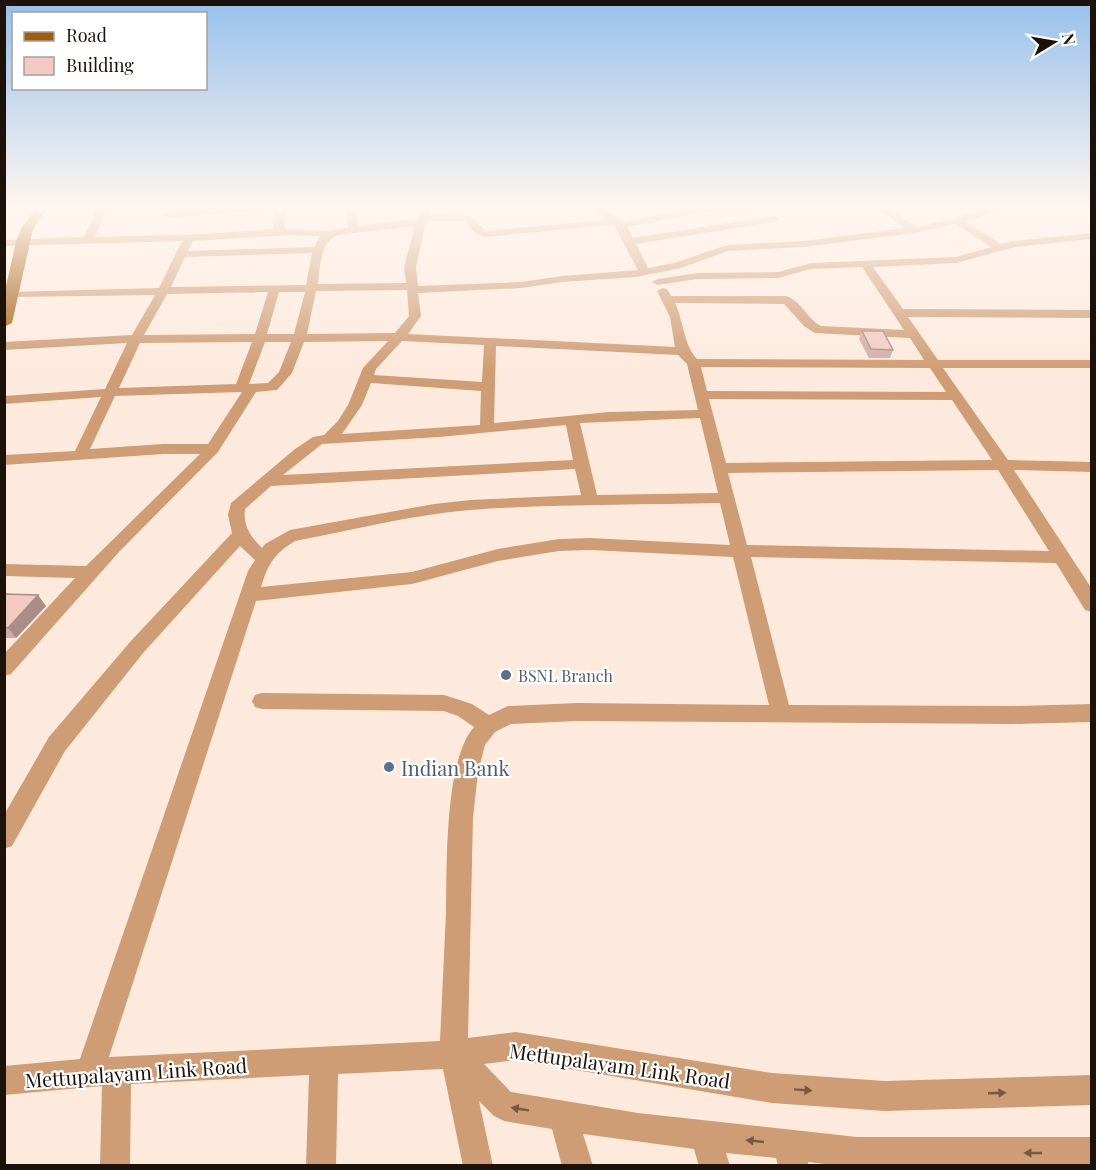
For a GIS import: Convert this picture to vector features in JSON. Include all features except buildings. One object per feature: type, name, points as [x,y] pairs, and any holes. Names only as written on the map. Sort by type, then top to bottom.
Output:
[{"type":"main road","points":[[4,323],[19,262]]},
{"type":"street","points":[[80,455],[177,262]]},
{"type":"street","points":[[4,400],[110,392],[267,388],[277,385],[289,366],[305,323],[316,262]]},
{"type":"street","points":[[329,439],[344,423],[355,405],[364,378],[370,368],[415,316],[410,267],[411,262]]},
{"type":"street","points":[[639,262],[644,272]]},
{"type":"street","points":[[536,284],[562,279],[644,272],[689,262]]},
{"type":"street","points":[[13,294],[536,284],[621,285],[698,276],[778,275],[811,267],[932,262]]},
{"type":"street","points":[[867,266],[1003,465],[1061,557],[1088,595]]},
{"type":"street","points":[[657,282],[676,317],[700,395],[781,713]]},
{"type":"street","points":[[4,668],[113,548],[213,449],[246,388],[274,290]]},
{"type":"street","points":[[668,299],[780,299],[791,302],[808,325],[819,330],[914,334]]},
{"type":"street","points":[[900,314],[1092,315]]},
{"type":"street","points":[[4,346],[137,339],[399,337],[687,357],[934,364],[1092,364]]},
{"type":"street","points":[[488,428],[490,342]]},
{"type":"street","points":[[364,378],[489,387]]},
{"type":"street","points":[[700,395],[954,396]]},
{"type":"street","points":[[263,558],[241,534],[235,516],[237,507],[310,444],[329,439],[488,428],[638,414],[705,414]]},
{"type":"street","points":[[572,420],[590,500]]},
{"type":"street","points":[[4,460],[163,449],[213,449]]},
{"type":"street","points":[[267,481],[582,464]]},
{"type":"street","points":[[719,468],[1003,465],[1092,467]]},
{"type":"street","points":[[115,1166],[103,1071],[263,558],[280,540],[290,537],[434,508],[590,500],[727,498]]},
{"type":"street","points":[[4,838],[57,744],[136,647],[241,534]]},
{"type":"street","points":[[250,595],[412,578],[514,552],[559,545],[1061,557]]},
{"type":"street","points":[[4,570],[92,573]]},
{"type":"street","points":[[262,701],[444,703],[465,710],[488,726]]},
{"type":"street","points":[[478,1166],[454,1054],[461,818],[466,772],[475,741],[488,726],[508,715],[557,712],[1092,713]]},
{"type":"street","name":"Mettupalayam Link Road","points":[[4,1081],[103,1071],[454,1054],[516,1046],[772,1088],[884,1096],[1092,1090]]},
{"type":"street","points":[[454,1054],[504,1106],[638,1128],[705,1136],[790,1155],[860,1159],[1092,1152]]},
{"type":"street","points":[[321,1166],[324,1060]]},
{"type":"street","points":[[563,1116],[578,1166]]},
{"type":"street","points":[[705,1136],[715,1166]]},
{"type":"place","name":"BSNL Branch","points":[[506,675]]},
{"type":"place","name":"Indian Bank","points":[[389,767]]}]
